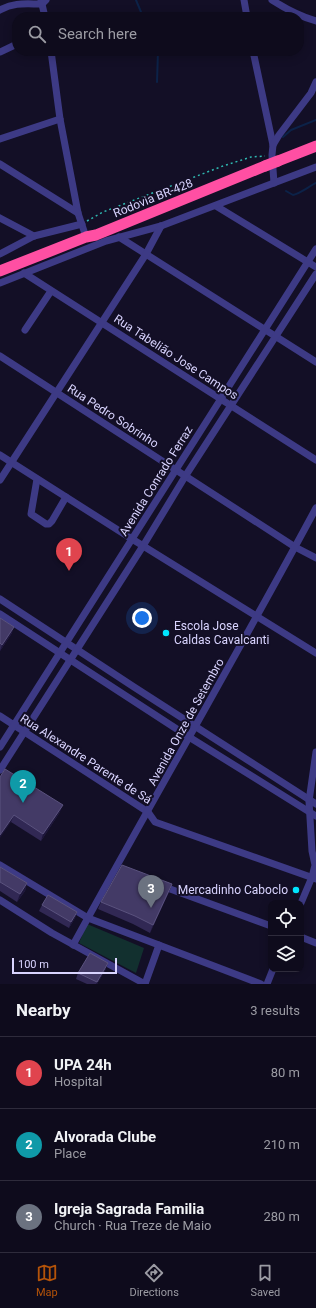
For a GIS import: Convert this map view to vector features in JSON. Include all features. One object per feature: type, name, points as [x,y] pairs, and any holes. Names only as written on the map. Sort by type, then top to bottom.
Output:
[{"type":"highway","name":"Rodovia BR-428","points":[[0,271],[86,237],[96,235],[265,166],[275,158],[316,146]]},
{"type":"street","points":[[244,0],[246,12]]},
{"type":"street","points":[[272,0],[291,12]]},
{"type":"street","points":[[0,10],[19,3],[43,2],[44,12]]},
{"type":"street","points":[[304,18],[316,21]]},
{"type":"street","points":[[0,52],[12,46]]},
{"type":"street","points":[[52,56],[60,118],[78,213],[86,237]]},
{"type":"street","points":[[254,56],[273,145],[275,158],[274,183]]},
{"type":"street","points":[[273,145],[311,93],[316,82]]},
{"type":"street","points":[[0,139],[60,118]]},
{"type":"street","points":[[0,164],[78,213]]},
{"type":"street","points":[[0,284],[24,273],[119,237],[162,226],[316,167]]},
{"type":"street","points":[[216,206],[316,267]]},
{"type":"street","points":[[0,218],[34,236]]},
{"type":"street","points":[[0,254],[34,236],[82,224]]},
{"type":"street","points":[[0,480],[146,254],[162,226]]},
{"type":"street","points":[[119,237],[316,362]]},
{"type":"street","name":"Avenida Conrado Ferraz","points":[[0,747],[316,248]]},
{"type":"street","name":"Rua Tabelião Jose Campos","points":[[24,273],[316,460]]},
{"type":"street","name":"Avenida Conrado Ferraz","points":[[0,770],[143,546],[186,475],[316,274]]},
{"type":"street","points":[[25,330],[51,291]]},
{"type":"street","name":"Rua Pedro Sobrinho","points":[[0,356],[295,547],[316,558]]},
{"type":"street","points":[[242,366],[253,372]]},
{"type":"street","points":[[196,438],[207,444]]},
{"type":"street","points":[[0,455],[316,653]]},
{"type":"street","points":[[38,479],[31,514],[46,524],[49,524],[52,521],[66,497]]},
{"type":"street","points":[[154,504],[165,510]]},
{"type":"street","name":"Avenida Onze de Setembro","points":[[73,945],[257,617],[316,508]]},
{"type":"street","points":[[99,592],[109,598]]},
{"type":"street","points":[[0,599],[252,764],[313,802]]},
{"type":"street","points":[[10,620],[16,610]]},
{"type":"street","points":[[0,614],[189,737],[313,814]]},
{"type":"street","points":[[128,697],[134,687]]},
{"type":"street","points":[[36,689],[47,695]]},
{"type":"street","name":"Rua Alexandre Parente de Sá","points":[[0,716],[148,812],[155,822],[314,878]]},
{"type":"street","points":[[303,900],[314,878],[316,864],[312,851],[316,752]]},
{"type":"street","points":[[247,774],[252,764]]},
{"type":"street","points":[[0,865],[88,918],[247,981],[261,984]]},
{"type":"street","points":[[115,869],[122,872]]},
{"type":"street","points":[[152,882],[268,925]]},
{"type":"street","points":[[0,900],[52,933],[145,984],[159,945]]},
{"type":"street","points":[[304,938],[316,943]]},
{"type":"street","points":[[267,984],[272,972]]},
{"type":"path","points":[[82,224],[103,212],[251,157],[275,158]]},
{"type":"green space","points":[[87,924],[144,948],[136,973],[79,943]]},
{"type":"building","points":[[0,618],[14,627],[2,645],[0,643]]},
{"type":"building","points":[[5,769],[63,805],[43,834],[14,815],[0,835],[0,777]]},
{"type":"building","points":[[122,865],[172,884],[153,925],[101,902]]},
{"type":"building","points":[[0,867],[27,883],[20,894],[0,882]]},
{"type":"building","points":[[48,895],[77,912],[71,922],[42,905]]},
{"type":"building","points":[[90,953],[108,963],[97,982],[78,973]]},
{"type":"waterway","points":[[136,0],[141,12]]},
{"type":"waterway","points":[[157,82],[158,56]]},
{"type":"waterway","points":[[283,137],[291,130],[316,120]]},
{"type":"waterway","points":[[286,191],[293,195],[316,183]]},
{"type":"place","name":"UPA 24h","points":[[69,571]]},
{"type":"place","name":"Escola Jose Caldas Cavalcanti","points":[[166,633]]},
{"type":"place","name":"Alvorada Clube","points":[[23,803]]},
{"type":"place","name":"Mercadinho Caboclo","points":[[296,890]]},
{"type":"place","name":"Igreja Sagrada Familia","points":[[151,908]]}]
